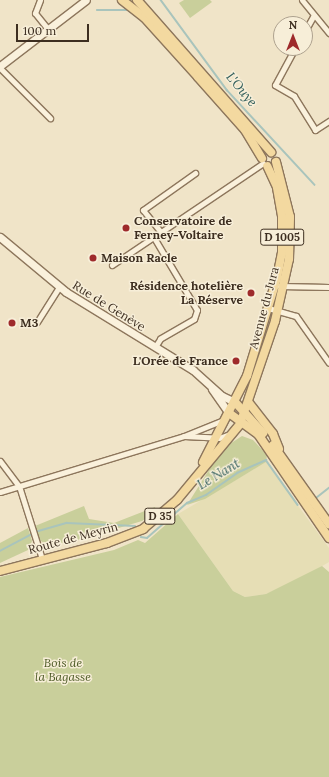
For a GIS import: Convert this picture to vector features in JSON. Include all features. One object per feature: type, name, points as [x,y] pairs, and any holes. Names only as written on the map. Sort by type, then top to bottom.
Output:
[{"type":"main road","name":"Avenue du Jura","points":[[122,0],[144,17],[244,130],[264,162],[277,187],[282,227],[275,285],[236,402],[229,413]]},
{"type":"main road","name":"D 1005","points":[[137,0],[270,152],[276,162]]},
{"type":"main road","points":[[264,162],[270,152]]},
{"type":"main road","points":[[264,162],[276,162]]},
{"type":"main road","name":"Avenue du Jura","points":[[240,424],[249,402],[278,311],[284,287],[291,222],[276,162]]},
{"type":"main road","points":[[236,402],[283,459],[329,523]]},
{"type":"main road","points":[[249,402],[273,434],[283,459]]},
{"type":"main road","points":[[229,413],[240,424],[258,434],[329,538]]},
{"type":"main road","name":"Route de Meyrin","points":[[199,472],[212,437],[221,421],[229,413]]},
{"type":"main road","name":"Route de Meyrin","points":[[0,571],[107,543],[143,528],[171,506],[240,424]]},
{"type":"street","points":[[40,0],[35,13],[48,29]]},
{"type":"street","points":[[50,118],[0,67],[86,0]]},
{"type":"street","points":[[302,0],[329,33]]},
{"type":"street","points":[[291,56],[276,85],[294,96],[315,130],[329,121]]},
{"type":"street","points":[[112,265],[160,231],[264,162]]},
{"type":"street","points":[[160,231],[144,210],[195,173]]},
{"type":"street","points":[[153,236],[197,310],[194,319],[160,340],[155,347]]},
{"type":"street","name":"Rue de Genève","points":[[0,237],[59,287],[193,370],[211,387],[229,413]]},
{"type":"street","points":[[275,285],[284,287],[329,287]]},
{"type":"street","points":[[37,322],[59,287]]},
{"type":"street","points":[[268,308],[296,316],[329,363]]},
{"type":"street","name":"Rue de Genève","points":[[211,387],[236,402]]},
{"type":"street","points":[[0,492],[184,436],[221,421]]},
{"type":"street","points":[[184,436],[212,437],[232,433]]},
{"type":"street","points":[[0,461],[19,486],[42,559]]},
{"type":"shaded area","points":[[266,462],[329,548],[329,562],[297,581],[266,594],[245,597],[233,591],[178,514]]},
{"type":"green space","points":[[184,0],[210,0],[212,2],[190,18],[179,3]]},
{"type":"green space","points":[[242,436],[253,440],[267,455],[266,462],[205,499],[187,505],[222,449]]},
{"type":"green space","points":[[84,506],[89,519],[114,523],[155,507],[156,512],[142,521],[75,541],[47,545],[38,539],[35,526]]},
{"type":"green space","name":"Bois de la Bagasse","points":[[178,514],[233,591],[245,597],[266,594],[322,566],[329,572],[329,777],[0,777],[0,577],[114,550],[138,540],[145,543]]},
{"type":"green space","points":[[28,528],[32,541],[28,550],[0,563],[0,543]]},
{"type":"waterway","name":"L'Ouye","points":[[161,0],[227,90],[315,185]]},
{"type":"waterway","name":"L'Ouye","points":[[97,10],[129,10]]},
{"type":"waterway","name":"Le Nant","points":[[141,537],[147,538],[187,503],[206,495],[237,473],[266,460],[298,505]]},
{"type":"waterway","name":"Le Nant","points":[[316,498],[329,488]]},
{"type":"waterway","name":"Le Nant","points":[[35,532],[67,523],[135,526]]},
{"type":"waterway","name":"Le Nant","points":[[0,551],[32,534]]},
{"type":"place","name":"Conservatoire de Ferney-Voltaire","points":[[126,228]]},
{"type":"place","name":"Maison Racle","points":[[93,258]]},
{"type":"place","name":"Résidence hotelière La Réserve","points":[[251,293]]},
{"type":"place","name":"M3","points":[[12,323]]},
{"type":"place","name":"L'Orée de France","points":[[236,361]]}]
